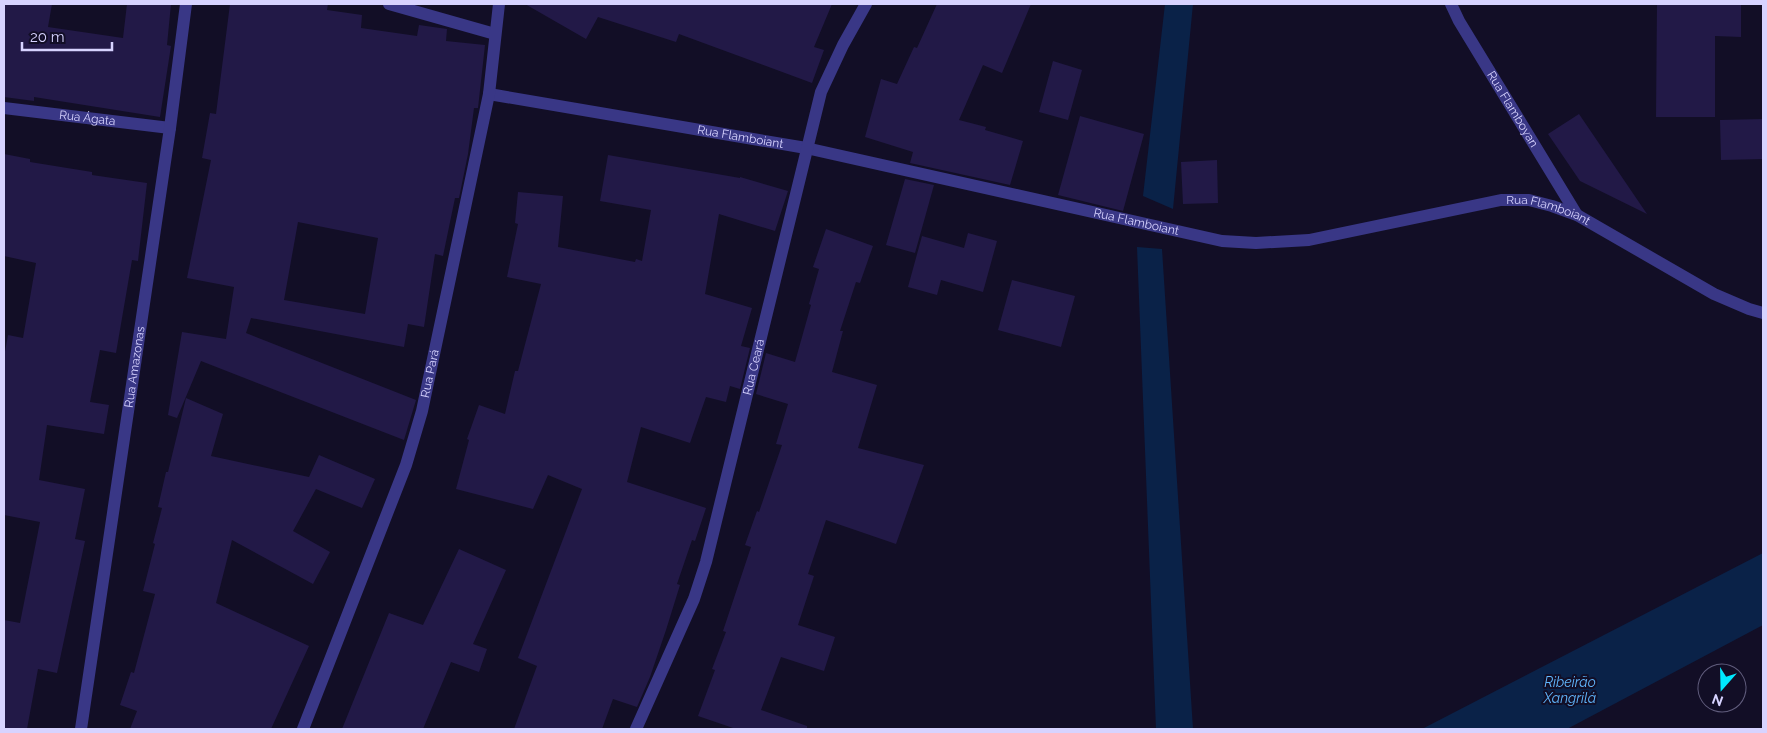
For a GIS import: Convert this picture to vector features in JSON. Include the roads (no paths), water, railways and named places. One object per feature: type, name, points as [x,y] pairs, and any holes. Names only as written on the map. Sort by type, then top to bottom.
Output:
[{"type":"street","name":"Rua Amazonas","points":[[81,729],[170,128],[186,4]]},
{"type":"street","points":[[389,4],[495,34]]},
{"type":"street","name":"Rua Ceará","points":[[636,729],[694,599],[706,562],[821,92],[843,45],[866,4]]},
{"type":"street","name":"Rua Flamboyan","points":[[1452,4],[1459,21],[1577,215]]},
{"type":"street","name":"Rua Pará","points":[[303,729],[406,465],[422,412],[489,94],[495,34],[500,7]]},
{"type":"street","name":"Rua Flamboiant","points":[[489,94],[806,148],[1222,241],[1256,243],[1308,240],[1501,200],[1529,200],[1577,215],[1714,294],[1748,309],[1763,312]]},
{"type":"street","name":"Rua Ágata","points":[[4,108],[170,128]]},
{"type":"water","points":[[1165,4],[1193,4],[1173,209],[1143,196]]},
{"type":"water","points":[[1137,247],[1162,249],[1193,729],[1156,729]]},
{"type":"water","name":"Ribeirão Xangrilá","points":[[1763,553],[1763,625],[1567,729],[1422,729]]}]
